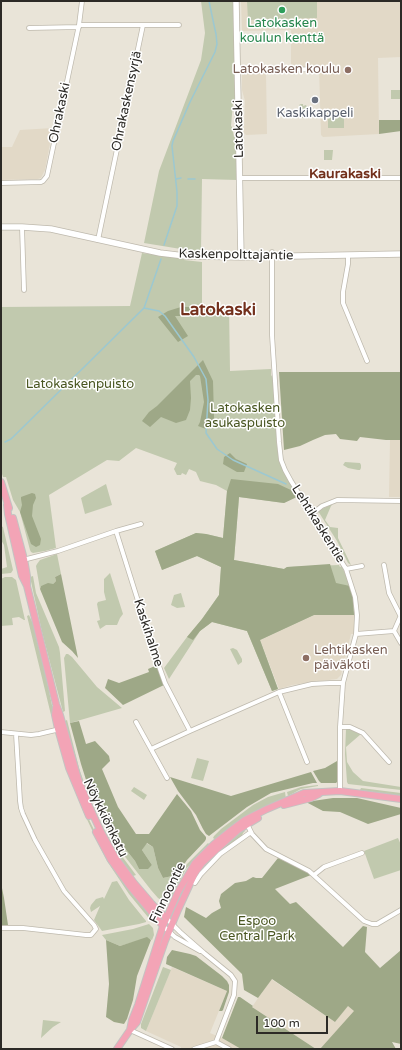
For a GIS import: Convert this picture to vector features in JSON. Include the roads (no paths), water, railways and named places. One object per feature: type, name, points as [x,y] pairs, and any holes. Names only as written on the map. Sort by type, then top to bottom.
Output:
[{"type":"main road","name":"Nöykkiönkatu","points":[[1,482],[7,505],[12,514],[21,560],[22,576],[27,586],[56,704],[55,715],[78,779],[101,832],[116,857],[134,883],[166,918]]},
{"type":"main road","name":"Nöykkiönkatu","points":[[61,729],[69,768],[84,807],[98,835],[111,860],[129,885],[163,926]]},
{"type":"main road","name":"Finnoontie","points":[[130,1030],[166,918],[178,892],[196,862],[214,844],[234,827],[246,822],[267,809],[304,793],[340,791],[401,799]]},
{"type":"main road","name":"Finnoontie","points":[[117,1049],[137,1022],[172,924],[195,873],[202,863],[246,822]]},
{"type":"street","name":"Ohrakaski","points":[[1,183],[41,182],[45,179],[48,173],[79,26],[82,1]]},
{"type":"street","name":"Latokaski","points":[[236,1],[241,257]]},
{"type":"street","name":"Ohrakaskensyrjä","points":[[98,240],[142,25]]},
{"type":"street","points":[[29,28],[179,25]]},
{"type":"street","points":[[238,71],[321,69]]},
{"type":"street","points":[[240,178],[401,178]]},
{"type":"street","name":"Kaskenpolttajantie","points":[[1,227],[51,229],[160,253],[185,256],[241,257],[272,254],[401,254]]},
{"type":"street","points":[[22,227],[24,290]]},
{"type":"street","name":"Lehtikaskentie","points":[[272,254],[272,338],[278,442],[281,460],[291,481],[346,569],[355,597],[357,615],[356,634],[344,683],[340,727],[340,791]]},
{"type":"street","points":[[348,255],[343,303],[368,361]]},
{"type":"street","points":[[312,514],[322,506],[337,500],[401,501]]},
{"type":"street","points":[[21,560],[58,551],[141,524]]},
{"type":"street","name":"Kaskihalme","points":[[116,531],[156,659],[165,683],[190,731]]},
{"type":"street","points":[[384,565],[389,593],[401,615],[394,631]]},
{"type":"street","points":[[346,569],[362,566]]},
{"type":"street","points":[[356,634],[394,631]]},
{"type":"street","points":[[394,631],[401,643]]},
{"type":"street","points":[[151,749],[279,692],[312,684],[330,682],[344,683]]},
{"type":"street","points":[[279,692],[307,762]]},
{"type":"street","points":[[136,722],[167,778]]},
{"type":"street","points":[[340,727],[350,727],[363,733],[389,762]]},
{"type":"street","points":[[1,732],[16,734],[39,734],[61,729]]},
{"type":"street","points":[[1,928],[23,928],[86,935],[91,934],[96,929],[67,896],[42,853],[20,808],[16,734]]},
{"type":"street","points":[[246,822],[251,832],[266,849],[303,867],[314,875],[368,924],[377,924],[401,910]]},
{"type":"street","points":[[195,883],[201,874],[220,854],[251,832]]},
{"type":"street","points":[[314,875],[324,867],[362,853]]},
{"type":"street","name":"Nöykkiönkatu","points":[[166,918],[204,953],[231,975],[235,981],[234,995],[216,1042]]},
{"type":"street","name":"Nöykkiönkatu","points":[[163,926],[175,937],[204,953]]},
{"type":"street","points":[[130,1030],[172,1049]]},
{"type":"street","points":[[194,1049],[216,1042],[229,1049]]},
{"type":"waterway","points":[[164,245],[177,206],[172,146],[173,141],[190,102],[215,52],[217,44],[209,1]]},
{"type":"waterway","points":[[176,179],[181,178]]},
{"type":"waterway","points":[[188,179],[195,179]]},
{"type":"waterway","points":[[5,442],[11,439],[144,308],[161,259]]},
{"type":"waterway","points":[[144,308],[159,311],[165,316],[194,357],[206,379],[208,400],[206,433],[217,449],[233,460],[286,484]]},
{"type":"place","name":"Latokasken koulun kenttä","points":[[282,10]]},
{"type":"place","name":"Latokasken koulu","points":[[348,70]]},
{"type":"place","name":"Kaskikappeli","points":[[315,100]]},
{"type":"place","name":"Lehtikasken päiväkoti","points":[[306,658]]},
{"type":"district","name":"Kaurakaski","points":[[345,174]]},
{"type":"district","name":"Latokaski","points":[[218,311]]},
{"type":"park label","name":"Latokaskenpuisto","points":[[80,385]]},
{"type":"park label","name":"Latokasken asukaspuisto","points":[[245,416]]},
{"type":"park label","name":"Espoo Central Park","points":[[257,930]]}]
